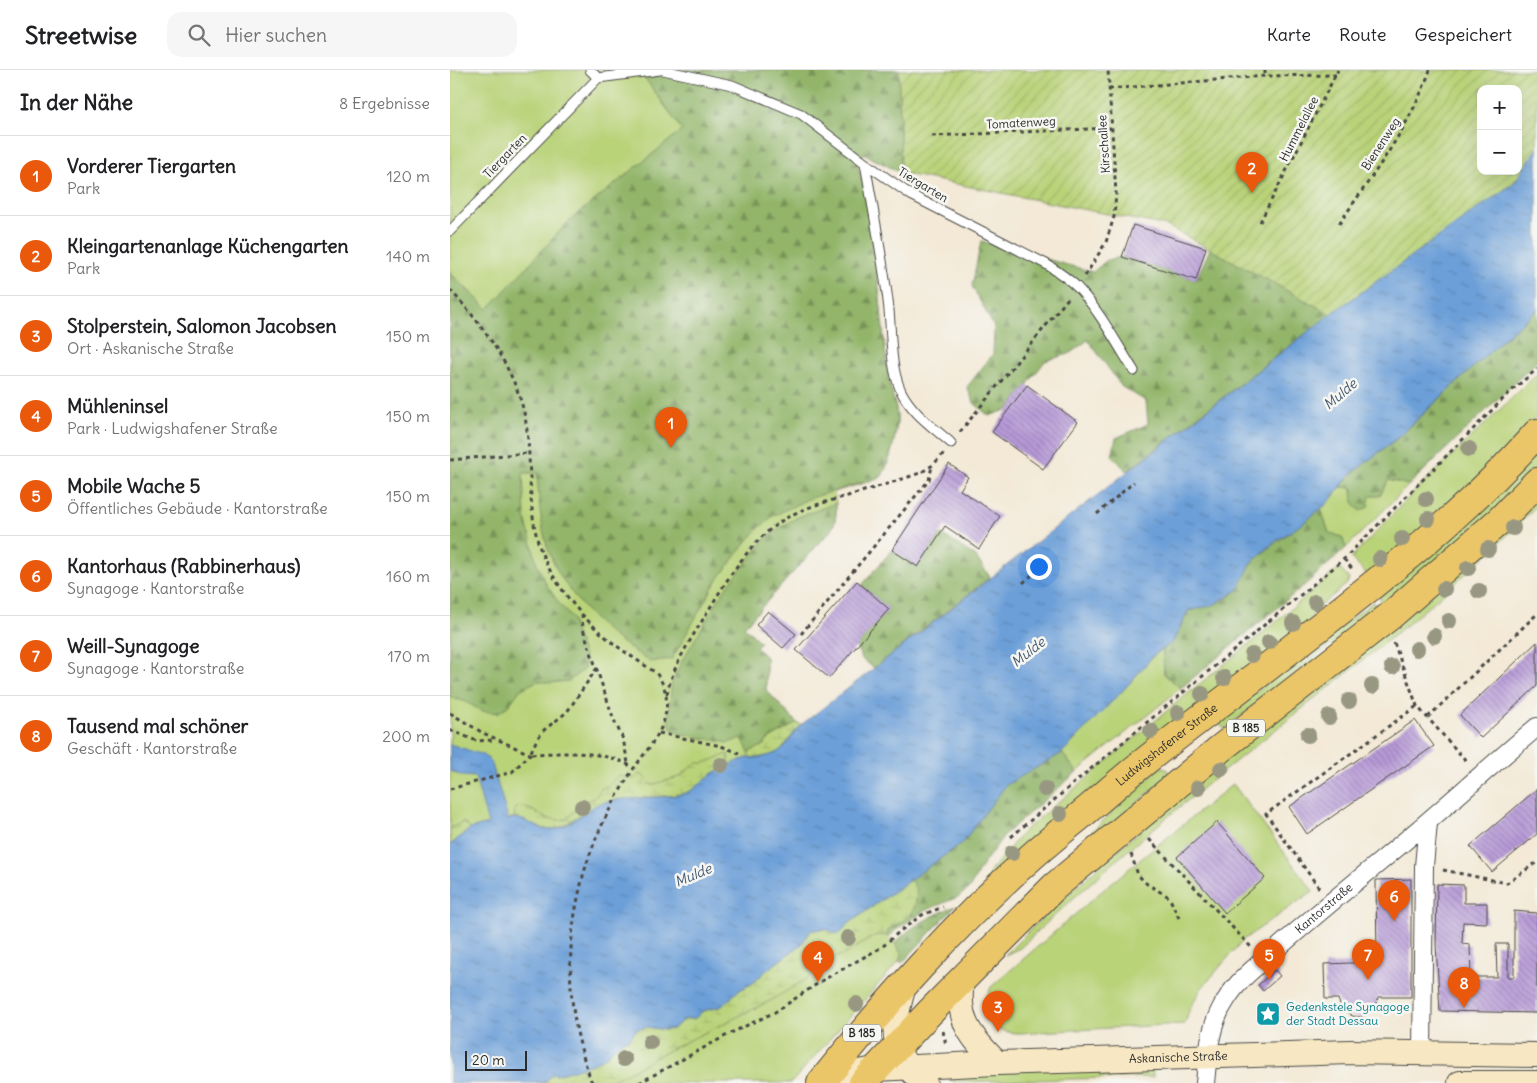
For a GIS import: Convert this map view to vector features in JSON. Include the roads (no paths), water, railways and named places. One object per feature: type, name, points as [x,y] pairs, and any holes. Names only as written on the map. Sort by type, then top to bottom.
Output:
[{"type":"main road","name":"Ludwigshafener Straße","points":[[821,1083],[846,1051],[904,986],[972,914],[1029,859],[1147,759],[1282,658],[1390,572],[1459,513],[1537,433]]},
{"type":"main road","name":"B 185","points":[[869,1076],[902,1057],[962,980],[1054,887],[1221,748],[1418,592],[1500,520],[1537,482]]},
{"type":"main road","points":[[962,980],[960,1003],[969,1030],[977,1043],[997,1063]]},
{"type":"main road","points":[[904,986],[896,1014],[894,1032],[902,1057],[925,1083]]},
{"type":"main road","name":"Askanische Straße","points":[[902,1057],[997,1063],[1350,1052],[1537,1055]]},
{"type":"main road","points":[[821,1083],[849,1074],[869,1076]]},
{"type":"main road","points":[[1460,1083],[1537,1083]]},
{"type":"street","name":"Kantorstraße","points":[[1205,1083],[1207,1057],[1216,1018],[1226,998],[1240,982],[1329,903],[1428,823],[1479,776],[1537,728]]},
{"type":"street","points":[[1422,1053],[1424,866],[1428,823]]},
{"type":"lane","points":[[590,70],[598,78]]},
{"type":"lane","name":"Tiergarten","points":[[450,231],[598,78],[661,70],[732,85],[801,114],[865,163],[911,195],[1062,274],[1093,307],[1134,371]]},
{"type":"lane","points":[[865,163],[888,302],[898,383],[910,405],[921,418],[951,442]]},
{"type":"water","name":"Mulde","points":[[1537,148],[1537,310],[1397,438],[1350,475],[1328,503],[1302,524],[1273,543],[1252,562],[1238,590],[1213,605],[1188,611],[1173,642],[1154,655],[1127,686],[1062,753],[1006,785],[962,843],[848,924],[838,934],[823,929],[810,931],[802,944],[753,983],[738,991],[722,1006],[703,1011],[694,1019],[685,1019],[672,1029],[664,1030],[648,1027],[637,1029],[629,1039],[618,1044],[597,1062],[557,1075],[552,1074],[544,1083],[450,1083],[450,845],[470,829],[488,824],[475,777],[462,776],[450,771],[450,744],[483,755],[491,761],[508,819],[520,819],[546,830],[565,826],[588,809],[601,803],[620,799],[684,794],[713,773],[732,764],[749,757],[760,757],[777,752],[785,746],[801,725],[1331,314],[1515,182],[1520,175],[1522,175],[1522,171]]},
{"type":"place","name":"Kleingartenanlage Küchengarten","points":[[1252,193]]},
{"type":"place","name":"Vorderer Tiergarten","points":[[671,448]]},
{"type":"place","name":"Kantorhaus (Rabbinerhaus)","points":[[1394,921]]},
{"type":"place","name":"Mobile Wache 5","points":[[1269,980]]},
{"type":"place","name":"Weill-Synagoge","points":[[1368,980]]},
{"type":"place","name":"Mühleninsel","points":[[818,982]]},
{"type":"place","name":"Tausend mal schöner","points":[[1464,1008]]},
{"type":"place","name":"Gedenkstele Synagoge der Stadt Dessau","points":[[1268,1014]]},
{"type":"place","name":"Stolperstein, Salomon Jacobsen","points":[[998,1032]]}]
